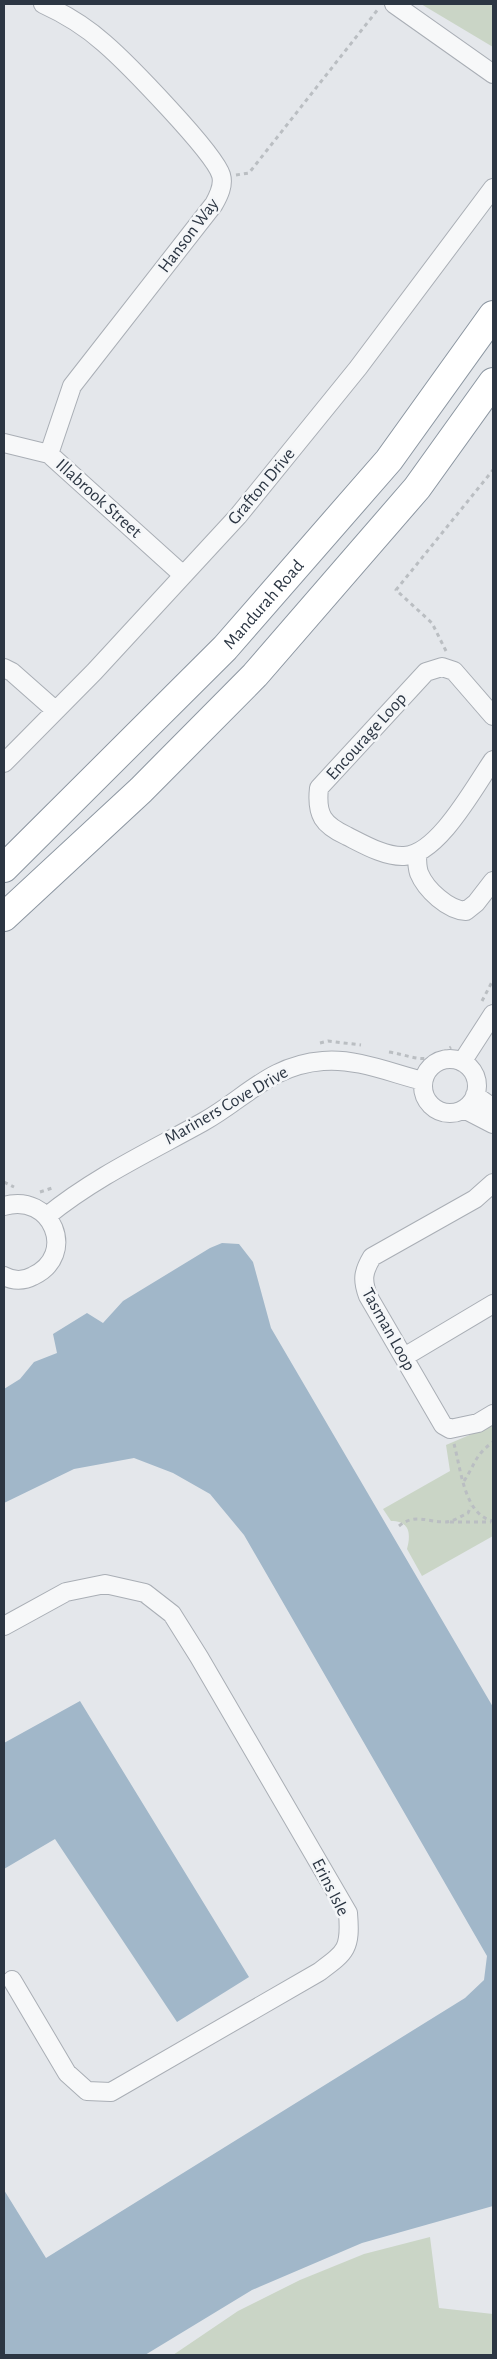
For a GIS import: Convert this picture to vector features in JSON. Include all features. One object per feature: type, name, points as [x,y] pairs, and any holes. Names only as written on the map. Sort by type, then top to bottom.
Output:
[{"type":"highway","name":"Mandurah Road","points":[[4,868],[225,648],[389,460],[493,315]]},
{"type":"highway","points":[[4,917],[141,790],[255,675],[417,488],[493,382]]},
{"type":"street","name":"Hanson Way","points":[[43,4],[64,14],[104,43],[206,151],[221,176],[221,190],[214,204],[72,386],[49,454]]},
{"type":"street","points":[[394,4],[493,74]]},
{"type":"street","name":"Grafton Drive","points":[[4,764],[238,516],[358,368],[493,188]]},
{"type":"street","name":"Illabrook Street","points":[[4,443],[49,454],[183,575]]},
{"type":"street","name":"Encourage Loop","points":[[417,854],[404,856],[388,854],[331,828],[321,816],[318,804],[319,788],[426,672],[442,667],[454,672],[493,716]]},
{"type":"street","points":[[4,668],[12,672],[55,710]]},
{"type":"street","points":[[493,760],[460,809],[430,845],[417,854],[418,871],[425,883],[443,901],[459,910],[466,911],[476,903],[493,882]]},
{"type":"street","points":[[462,1062],[493,1014]]},
{"type":"street","name":"Mariners Cove Drive","points":[[47,1216],[77,1191],[227,1108],[264,1079],[290,1066],[324,1060],[361,1064],[423,1081]]},
{"type":"street","points":[[448,1060],[462,1062],[473,1072],[476,1081],[475,1095],[464,1109],[447,1113],[432,1106],[425,1096],[423,1081],[437,1063],[448,1060]]},
{"type":"street","points":[[475,1095],[493,1108]]},
{"type":"street","points":[[464,1109],[493,1124]]},
{"type":"street","name":"Tasman Loop","points":[[450,1429],[443,1425],[368,1296],[363,1283],[363,1271],[372,1258],[474,1199],[493,1183]]},
{"type":"street","points":[[4,1205],[20,1203],[35,1206],[47,1216],[55,1229],[57,1245],[52,1261],[41,1272],[27,1279],[10,1279],[4,1276]]},
{"type":"street","points":[[404,1357],[493,1304]]},
{"type":"street","points":[[450,1429],[478,1423],[493,1414]]},
{"type":"street","name":"Erins Isle","points":[[4,1626],[66,1592],[105,1584],[145,1593],[172,1614],[200,1657],[348,1913],[350,1935],[343,1955],[319,1972],[111,2092],[87,2091],[67,2073],[12,1980]]},
{"type":"path","points":[[221,176],[250,173],[382,4]]},
{"type":"path","points":[[449,655],[432,623],[396,590],[493,470]]},
{"type":"path","points":[[4,1182],[12,1187]]},
{"type":"path","points":[[450,1429],[471,1506],[483,1519],[493,1521]]},
{"type":"path","points":[[464,1481],[471,1472],[474,1460],[493,1442]]},
{"type":"path","points":[[447,1522],[468,1513],[471,1506]]},
{"type":"path","points":[[399,1526],[406,1520],[416,1517],[447,1522],[493,1521]]},
{"type":"green space","points":[[421,4],[493,4],[493,47]]},
{"type":"green space","points":[[493,1425],[493,1536],[422,1576],[407,1549],[408,1529],[402,1523],[391,1521],[383,1509],[450,1471],[446,1445]]},
{"type":"green space","points":[[430,2237],[439,2308],[493,2314],[493,2355],[173,2355],[238,2311],[300,2280],[364,2254]]},
{"type":"water","points":[[222,1243],[239,1244],[253,1262],[271,1328],[493,1707],[493,2206],[362,2243],[252,2290],[145,2355],[4,2355],[4,2190],[46,2258],[465,1998],[484,1980],[487,1956],[244,1535],[210,1494],[173,1473],[134,1458],[74,1469],[4,1503],[4,1389],[20,1379],[34,1362],[57,1353],[53,1334],[87,1313],[103,1323],[123,1301],[210,1248]]},
{"type":"water","points":[[80,1701],[249,1977],[177,2022],[55,1839],[4,1869],[4,1743]]}]
